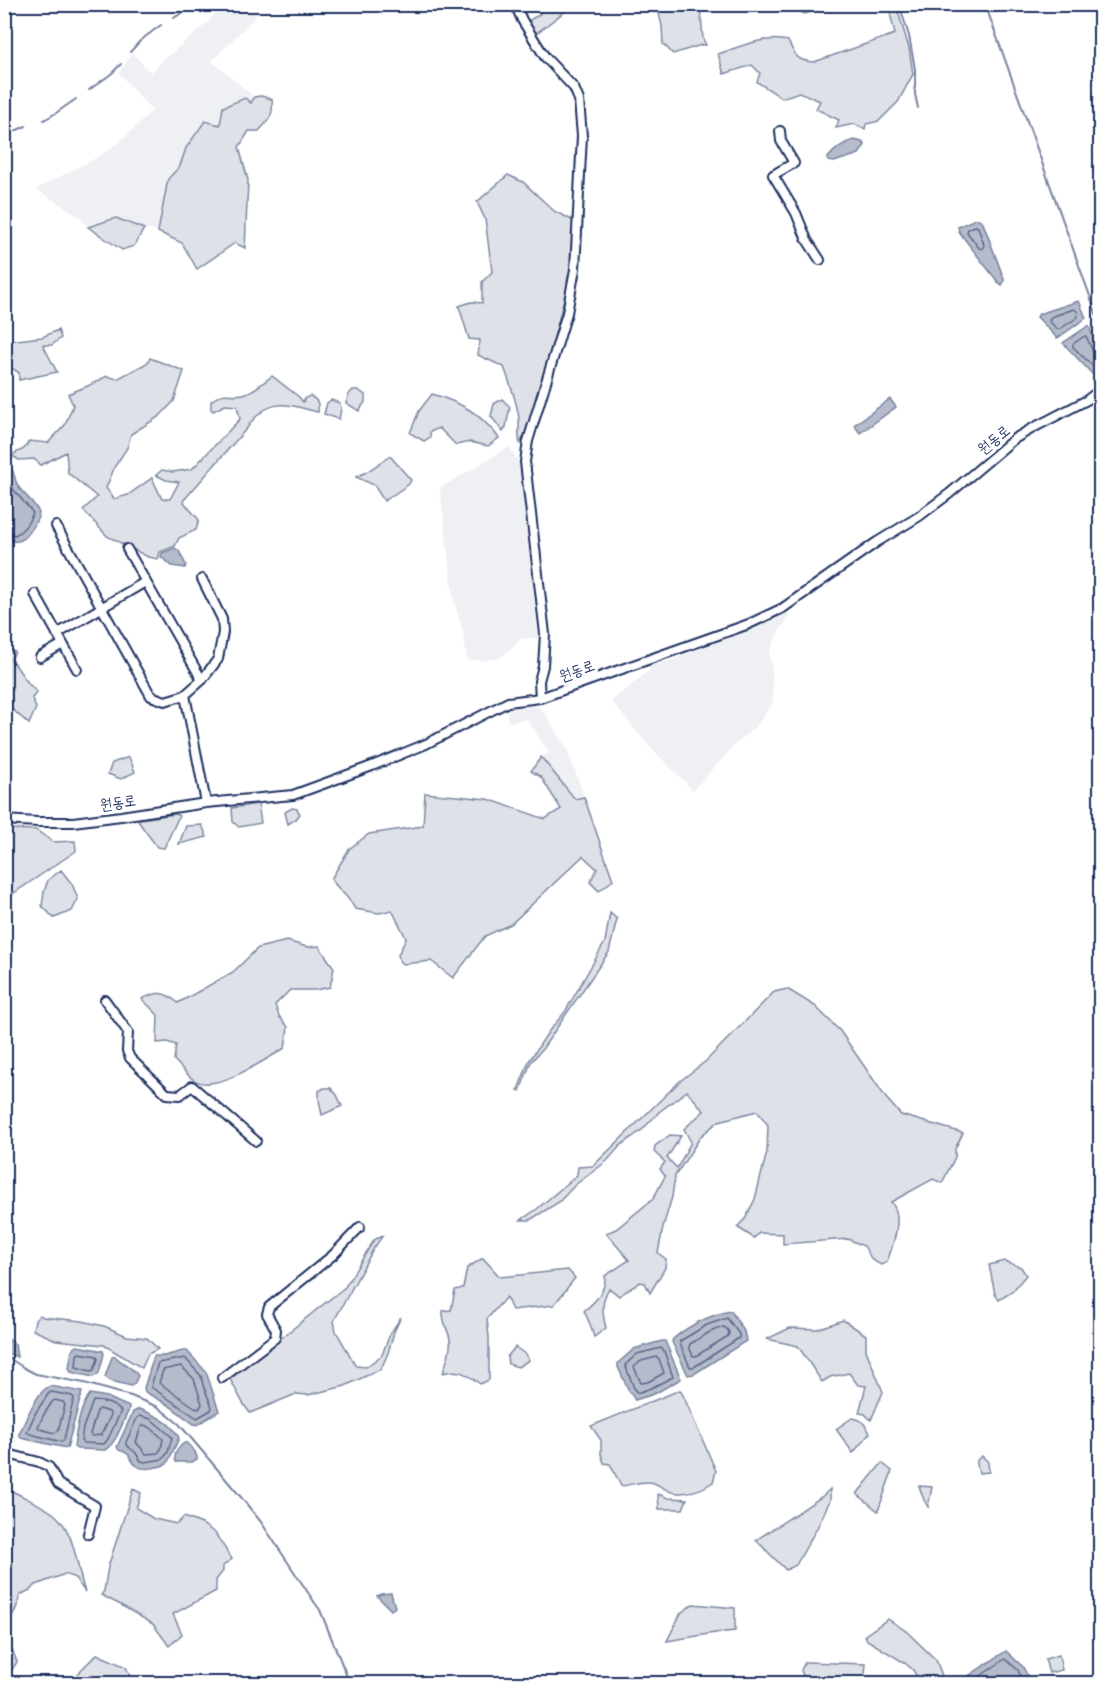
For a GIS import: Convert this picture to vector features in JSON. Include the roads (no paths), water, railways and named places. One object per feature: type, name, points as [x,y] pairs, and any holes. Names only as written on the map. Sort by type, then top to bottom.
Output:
[{"type":"street","points":[[515,4],[535,43],[574,88],[579,100],[582,136],[575,269],[567,314],[528,441],[525,462],[545,634],[543,666],[539,681],[540,698]]},
{"type":"street","points":[[780,131],[782,141],[794,162],[772,175],[796,213],[807,240],[819,260]]},
{"type":"street","name":"원동로","points":[[4,820],[73,822],[206,803],[293,795],[426,744],[508,702],[540,698],[748,624],[783,608],[877,542],[918,517],[1014,439],[1087,400],[1101,390]]},
{"type":"street","points":[[56,526],[151,696],[165,701],[185,695],[202,680],[218,659],[223,632],[222,619],[202,579]]},
{"type":"street","points":[[127,549],[202,680]]},
{"type":"street","points":[[57,634],[145,582]]},
{"type":"street","points":[[35,594],[77,669]]},
{"type":"street","points":[[40,657],[63,644]]},
{"type":"street","points":[[185,695],[206,803]]},
{"type":"street","points":[[105,1000],[128,1032],[130,1058],[167,1094],[180,1095],[192,1086],[256,1141]]},
{"type":"street","points":[[222,1378],[275,1338],[276,1330],[267,1314],[269,1307],[333,1256],[360,1227]]},
{"type":"street","points":[[4,1453],[50,1467],[58,1484],[95,1506],[88,1534]]},
{"type":"water","points":[[854,140],[865,145],[859,154],[834,162],[828,161],[827,159],[839,147]]},
{"type":"water","points":[[975,219],[983,223],[1004,279],[1002,285],[959,232],[958,227]]},
{"type":"water","points":[[1079,301],[1086,318],[1057,338],[1037,317],[1039,314]]},
{"type":"water","points":[[1088,326],[1100,356],[1100,377],[1097,379],[1063,343]]},
{"type":"water","points":[[890,399],[896,407],[860,433],[854,425]]},
{"type":"water","points":[[4,462],[11,468],[18,486],[39,513],[30,532],[18,541],[12,541],[5,535]]},
{"type":"water","points":[[175,548],[186,565],[185,568],[172,566],[161,557],[162,553]]},
{"type":"water","points":[[731,1311],[744,1331],[746,1341],[694,1374],[688,1375],[672,1342],[673,1339],[700,1321]]},
{"type":"water","points":[[4,1336],[15,1344],[17,1357],[5,1352]]},
{"type":"water","points":[[665,1341],[681,1379],[654,1394],[635,1400],[618,1363],[634,1349]]},
{"type":"water","points":[[77,1346],[103,1351],[99,1373],[93,1377],[71,1372],[69,1368],[72,1350]]},
{"type":"water","points":[[187,1351],[206,1372],[219,1411],[197,1425],[145,1392],[144,1388],[154,1356]]},
{"type":"water","points":[[115,1356],[138,1376],[131,1386],[111,1381],[105,1377],[112,1357]]},
{"type":"water","points":[[50,1386],[82,1392],[67,1448],[21,1438],[19,1434],[36,1400]]},
{"type":"water","points":[[90,1394],[107,1397],[129,1407],[116,1437],[105,1450],[74,1447],[81,1412]]},
{"type":"water","points":[[139,1409],[156,1416],[172,1428],[179,1438],[167,1464],[152,1468],[140,1467],[117,1447],[133,1412]]},
{"type":"water","points":[[184,1443],[194,1450],[197,1459],[192,1462],[176,1462],[177,1452]]},
{"type":"water","points":[[391,1593],[395,1607],[391,1610],[377,1596]]},
{"type":"water","points":[[1006,1651],[1023,1667],[1031,1683],[958,1683]]},
{"type":"waterway","points":[[174,18],[195,4]]},
{"type":"waterway","points":[[902,4],[900,7],[909,36],[915,69],[915,94],[918,108]]},
{"type":"waterway","points":[[985,4],[1100,324]]},
{"type":"waterway","points":[[130,52],[141,40],[161,25]]},
{"type":"waterway","points":[[89,90],[121,64]]},
{"type":"waterway","points":[[44,120],[76,99]]},
{"type":"waterway","points":[[4,136],[26,126]]},
{"type":"waterway","points":[[4,1355],[36,1374],[84,1383],[131,1396],[158,1407],[179,1424],[261,1522],[320,1610],[350,1684]]}]
